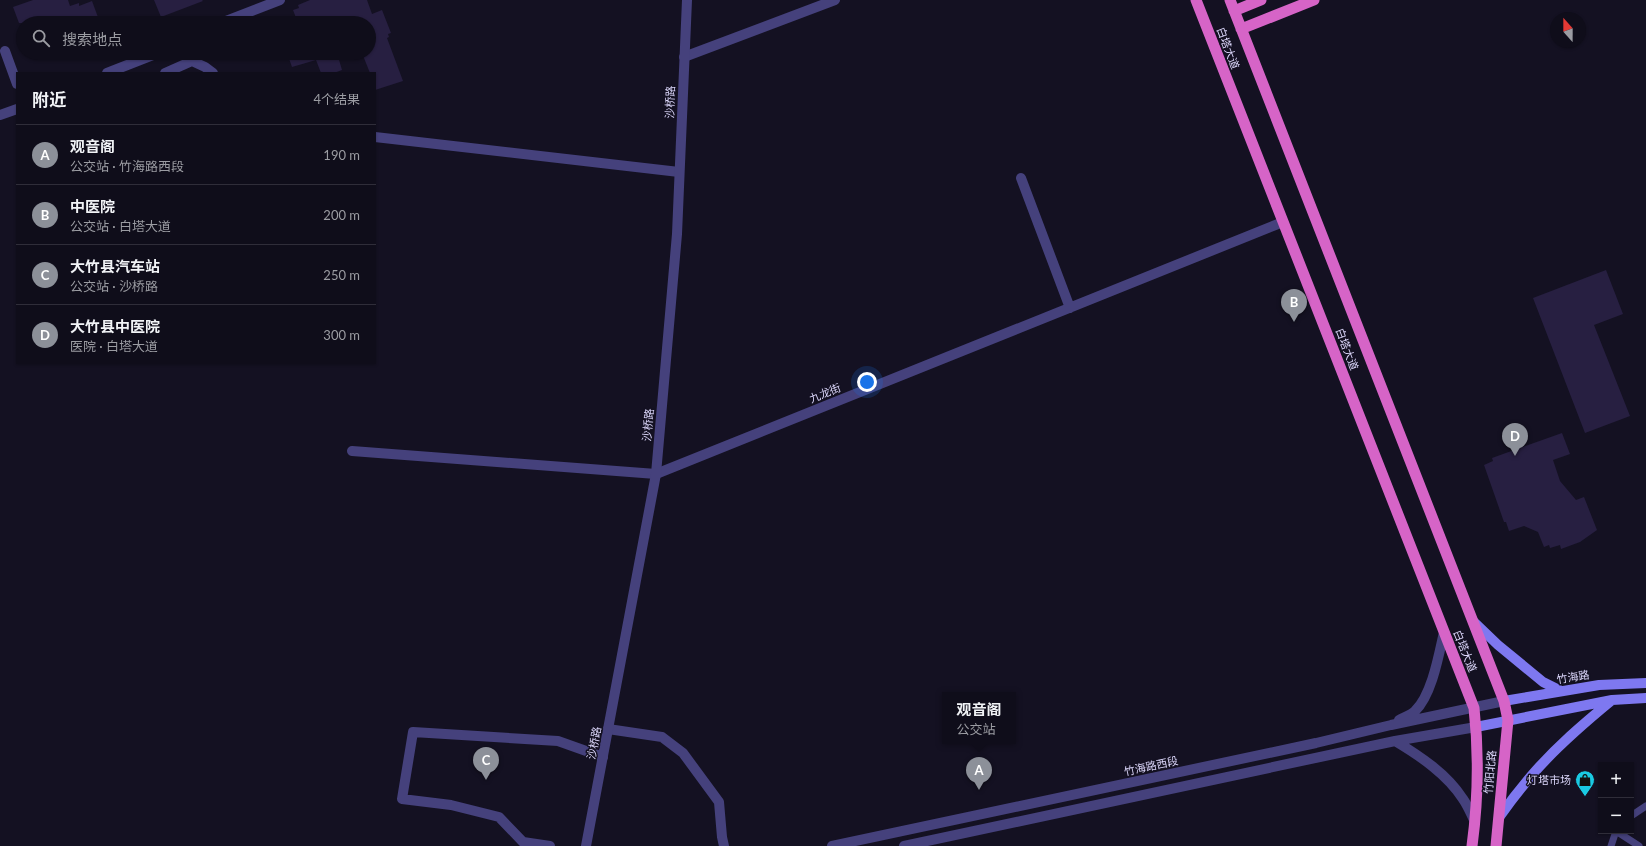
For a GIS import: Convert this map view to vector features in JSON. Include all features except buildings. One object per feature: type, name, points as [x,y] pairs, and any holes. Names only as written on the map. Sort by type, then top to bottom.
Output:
[{"type":"highway","name":"白塔大道","points":[[1196,0],[1474,708]]},
{"type":"highway","name":"白塔大道","points":[[1230,0],[1504,701]]},
{"type":"highway","points":[[1234,11],[1261,0]]},
{"type":"highway","points":[[1241,29],[1314,0]]},
{"type":"highway","name":"竹阳北路","points":[[1496,846],[1508,720],[1504,701]]},
{"type":"highway","name":"竹阳北路","points":[[1472,846],[1475,822],[1476,787],[1476,727],[1474,708]]},
{"type":"main road","points":[[1474,622],[1498,645],[1543,682],[1561,691]]},
{"type":"main road","name":"竹海路","points":[[1504,701],[1599,684],[1646,683]]},
{"type":"main road","points":[[1476,727],[1612,700],[1646,698]]},
{"type":"main road","points":[[1500,816],[1532,774],[1581,725],[1612,700]]},
{"type":"street","points":[[239,16],[280,0]]},
{"type":"street","name":"沙桥路","points":[[586,846],[656,474],[677,234],[687,0]]},
{"type":"street","points":[[684,57],[834,0]]},
{"type":"street","points":[[5,51],[16,81]]},
{"type":"street","points":[[110,72],[140,60]]},
{"type":"street","points":[[167,72],[192,62],[205,67],[212,72]]},
{"type":"street","points":[[0,115],[16,109]]},
{"type":"street","points":[[376,137],[679,172]]},
{"type":"street","points":[[1021,178],[1070,308]]},
{"type":"street","name":"九龙街","points":[[656,474],[1283,222]]},
{"type":"street","points":[[352,451],[656,474]]},
{"type":"street","points":[[1391,725],[1415,710],[1427,693],[1436,667],[1444,632]]},
{"type":"street","name":"竹海路西段","points":[[832,846],[1316,743],[1391,725],[1504,701]]},
{"type":"street","points":[[904,846],[1395,741],[1476,727]]},
{"type":"street","points":[[608,729],[662,737],[683,753],[719,802],[724,846]]},
{"type":"street","points":[[550,846],[523,842],[499,817],[451,805],[402,799],[413,732],[558,741],[603,757]]},
{"type":"street","points":[[1395,741],[1417,754],[1447,779],[1464,800],[1475,822]]},
{"type":"lane","points":[[1634,814],[1646,806]]},
{"type":"lane","points":[[1611,846],[1615,834]]},
{"type":"lane","points":[[1621,834],[1639,846]]},
{"type":"place","name":"中医院","points":[[1294,322]]},
{"type":"place","name":"大竹县中医院","points":[[1515,456]]},
{"type":"place","name":"大竹县汽车站","points":[[486,780]]},
{"type":"place","name":"观音阁","points":[[979,790]]},
{"type":"place","name":"灯塔市场","points":[[1585,797]]}]
